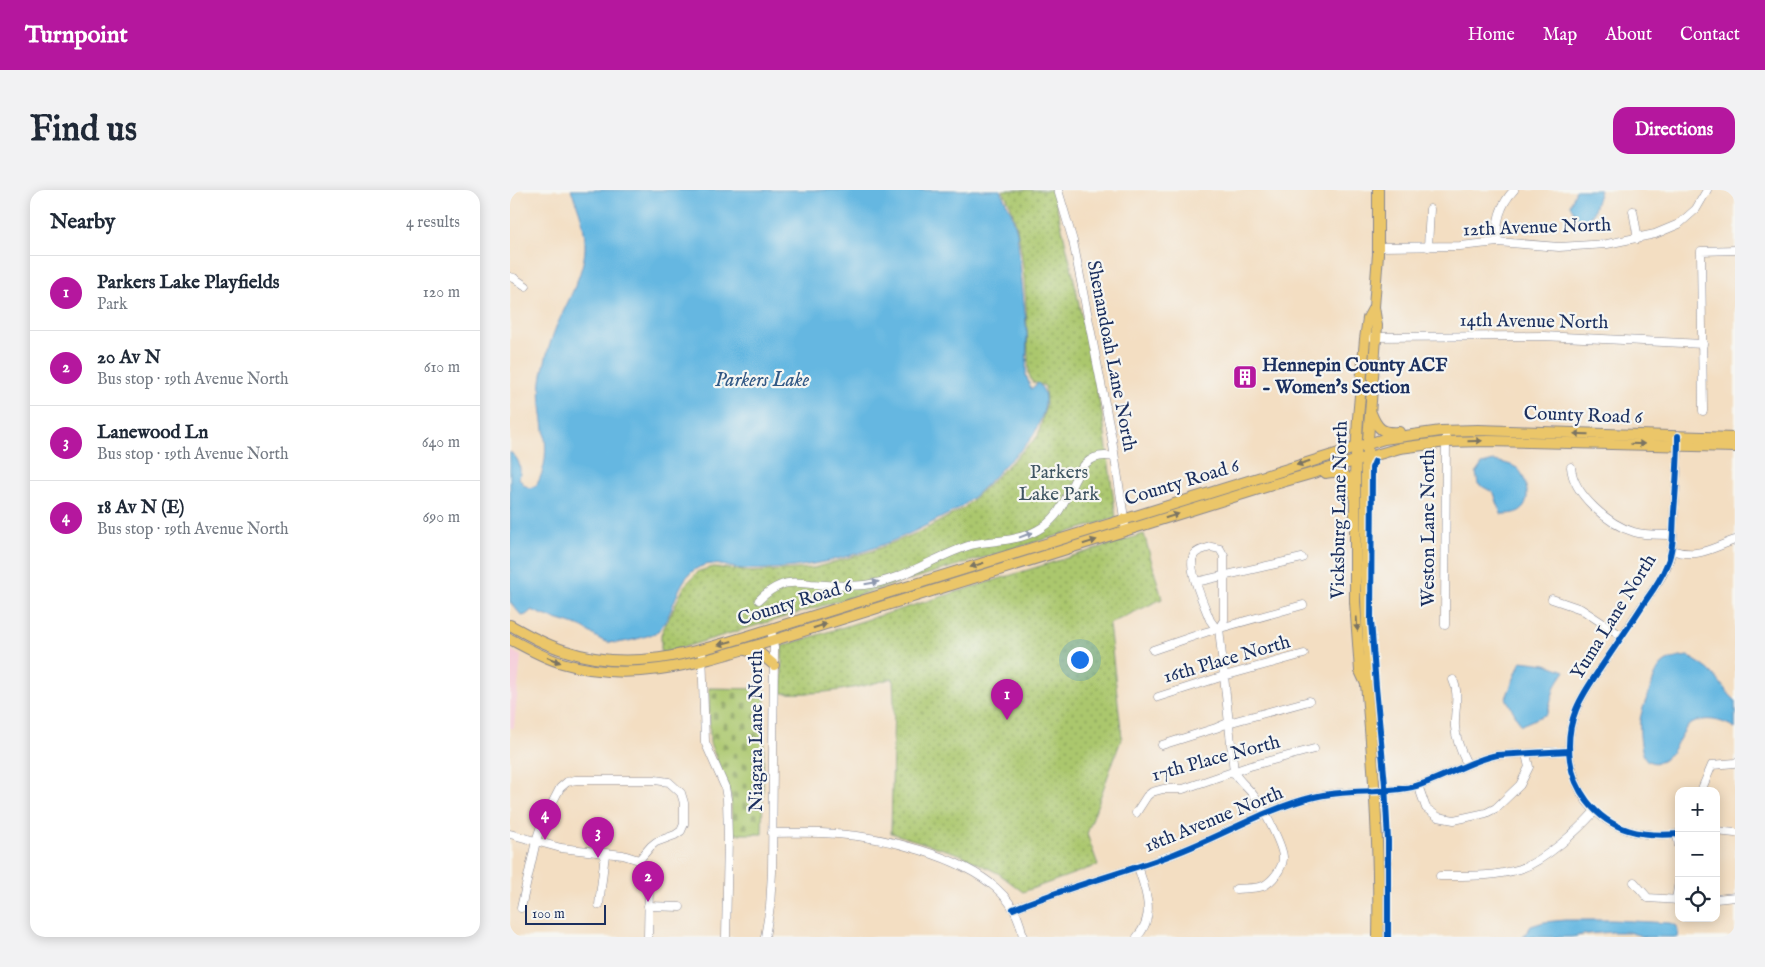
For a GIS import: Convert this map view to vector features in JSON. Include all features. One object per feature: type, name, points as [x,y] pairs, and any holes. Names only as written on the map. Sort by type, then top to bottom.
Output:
[{"type":"main road","name":"Vicksburg Lane North","points":[[1378,190],[1379,247],[1374,307],[1368,318],[1371,337],[1365,575],[1369,669],[1366,684],[1376,791],[1378,937]]},
{"type":"main road","name":"Vicksburg Lane North","points":[[1366,684],[1360,671],[1356,610],[1355,505],[1356,447],[1371,337]]},
{"type":"main road","points":[[1370,411],[1376,425],[1381,430],[1387,432],[1426,428],[1443,431]]},
{"type":"main road","name":"County Road 6","points":[[510,626],[545,644],[567,652],[607,659],[655,660],[684,655],[1356,447],[1419,433],[1443,431],[1678,441],[1735,447]]},
{"type":"main road","name":"County Road 6","points":[[510,639],[560,663],[600,670],[652,671],[704,662],[1356,459],[1400,448],[1446,442],[1678,441],[1735,438]]},
{"type":"main road","points":[[1275,484],[1289,484],[1331,472],[1340,472],[1350,482],[1355,505]]},
{"type":"main road","points":[[744,649],[761,654],[774,665]]},
{"type":"street","name":"Shenandoah Lane North","points":[[1058,190],[1073,241],[1126,530]]},
{"type":"street","points":[[1498,242],[1496,231],[1500,210],[1505,200],[1514,190]]},
{"type":"street","name":"12th Avenue North","points":[[1379,247],[1460,246],[1498,242],[1583,247],[1638,239],[1662,232],[1679,224],[1696,209],[1707,190]]},
{"type":"street","points":[[1428,247],[1430,209]]},
{"type":"street","points":[[1633,211],[1638,239]]},
{"type":"street","points":[[1703,411],[1701,251],[1735,250]]},
{"type":"street","points":[[510,277],[526,286]]},
{"type":"street","name":"14th Avenue North","points":[[1371,337],[1544,336],[1702,344]]},
{"type":"street","name":"Weston Lane North","points":[[1443,431],[1446,442],[1445,625]]},
{"type":"street","name":"Yuma Lane North","points":[[1569,751],[1571,726],[1579,702],[1665,572],[1673,534],[1678,441]]},
{"type":"street","points":[[759,600],[767,592],[781,585],[793,583],[848,586],[882,582],[971,545],[1011,539],[1033,533],[1056,516],[1085,463],[1102,456],[1114,457]]},
{"type":"street","points":[[1571,467],[1572,478],[1584,497],[1615,522],[1636,533],[1673,534]]},
{"type":"street","points":[[1671,550],[1681,553],[1700,553],[1735,540]]},
{"type":"street","points":[[1219,628],[1211,624],[1191,562],[1196,553],[1211,547],[1220,548],[1224,556],[1224,620],[1219,628],[1234,772],[1256,798],[1283,853],[1281,866],[1273,878],[1262,886],[1236,889]]},
{"type":"street","points":[[1196,582],[1302,558]]},
{"type":"street","points":[[1552,599],[1582,609],[1622,636]]},
{"type":"street","points":[[1152,650],[1219,628],[1303,605]]},
{"type":"street","name":"Niagara Lane North","points":[[765,937],[770,907],[772,833],[774,640],[771,629]]},
{"type":"street","points":[[702,650],[704,662],[705,742],[725,787],[727,799],[726,937]]},
{"type":"street","name":"16th Place North","points":[[1158,697],[1304,654]]},
{"type":"street","points":[[1453,680],[1456,691],[1456,739],[1467,764]]},
{"type":"street","points":[[1162,746],[1228,723],[1309,701]]},
{"type":"street","name":"17th Place North","points":[[1136,814],[1142,802],[1152,792],[1163,789],[1183,789],[1234,772],[1314,750]]},
{"type":"street","points":[[1569,751],[1571,767],[1576,781],[1583,795],[1595,811],[1612,823],[1637,833],[1650,835],[1675,834]]},
{"type":"street","name":"18th Avenue North","points":[[1014,909],[1066,888],[1138,867],[1214,838],[1295,802],[1340,793],[1376,791],[1418,785],[1491,756],[1569,751]]},
{"type":"street","points":[[1418,785],[1426,808],[1438,817],[1454,820],[1486,813],[1496,808],[1520,785],[1529,767],[1526,754]]},
{"type":"street","points":[[1703,787],[1712,765],[1735,763]]},
{"type":"street","points":[[521,908],[542,822],[560,788],[567,782],[574,780],[655,780],[669,782],[681,793],[684,803],[684,824],[681,831],[656,842],[639,860]]},
{"type":"street","points":[[1440,876],[1478,876],[1521,869],[1569,838],[1595,811]]},
{"type":"street","points":[[1720,831],[1735,833]]},
{"type":"street","points":[[772,833],[840,834],[892,842],[917,849],[966,869],[987,880],[1006,898],[1014,909],[1023,937]]},
{"type":"street","points":[[510,834],[561,848],[624,856],[639,860],[648,874],[648,937]]},
{"type":"street","points":[[599,904],[605,854]]},
{"type":"street","points":[[1137,937],[1144,928],[1149,906],[1138,867]]},
{"type":"street","points":[[1634,882],[1648,898],[1675,900]]},
{"type":"street","points":[[1720,899],[1735,897]]},
{"type":"street","points":[[648,906],[680,907]]},
{"type":"shaded area","points":[[510,649],[521,656],[514,728],[510,728]]},
{"type":"green space","name":"Parkers Lake Park","points":[[1002,190],[1051,190],[1054,195],[1103,419],[1116,518],[661,654],[661,634],[685,585],[699,571],[714,567],[752,572],[814,568],[872,551],[922,531],[964,508],[1038,436],[1046,405],[1045,386],[1032,382],[1029,374],[1026,305],[1021,252],[1011,206]]},
{"type":"green space","points":[[1144,534],[1162,599],[1109,624],[1122,737],[1087,834],[1098,865],[1023,892],[998,873],[959,854],[891,833],[893,678],[838,690],[811,693],[782,693],[782,646]]},
{"type":"green space","points":[[709,688],[765,689],[762,834],[732,834],[731,796],[710,743]]},
{"type":"water","name":"Parkers Lake","points":[[571,190],[1000,190],[1011,212],[1017,232],[1027,334],[1026,375],[1031,389],[1038,383],[1042,388],[1045,400],[1035,432],[1022,449],[964,505],[914,532],[860,553],[803,566],[742,569],[710,564],[695,570],[687,576],[664,623],[658,631],[652,634],[614,643],[602,640],[575,625],[532,610],[522,616],[510,602],[510,452],[516,457],[519,464],[519,478],[523,484],[529,488],[536,486],[545,458],[540,389],[543,369],[554,333],[574,289],[584,258],[584,234],[577,204]]},
{"type":"water","points":[[1576,190],[1600,190],[1593,213],[1586,221],[1577,218],[1570,205]]},
{"type":"water","points":[[1494,461],[1506,463],[1517,468],[1523,476],[1527,499],[1523,508],[1518,511],[1510,514],[1501,514],[1494,493],[1478,484],[1476,473],[1482,464]]},
{"type":"water","points":[[1688,656],[1711,672],[1735,700],[1735,728],[1718,721],[1698,721],[1688,726],[1672,751],[1662,761],[1655,763],[1648,761],[1643,754],[1640,720],[1657,671],[1668,660]]},
{"type":"water","points":[[1521,661],[1546,664],[1565,671],[1555,686],[1547,714],[1521,725],[1506,698]]},
{"type":"water","points":[[1565,920],[1670,923],[1677,926],[1678,937],[1645,937],[1628,932],[1612,932],[1571,937],[1523,937],[1531,926],[1544,922]]},
{"type":"cycle path","points":[[1675,834],[1640,833],[1617,826],[1606,820],[1587,801],[1578,787],[1571,766],[1569,744],[1573,717],[1584,693],[1655,587],[1663,574],[1669,558],[1673,538],[1678,436]]},
{"type":"cycle path","points":[[1375,461],[1372,468],[1371,621],[1385,785],[1388,841],[1388,937]]},
{"type":"cycle path","points":[[1013,909],[1174,854],[1278,808],[1296,802],[1339,793],[1412,787],[1497,755],[1569,751]]},
{"type":"place","name":"Hennepin County ACF - Women's Section","points":[[1245,377]]},
{"type":"place","name":"Parkers Lake Playfields","points":[[1007,720]]},
{"type":"place","name":"18 Av N (E)","points":[[545,840]]},
{"type":"place","name":"Lanewood Ln","points":[[598,858]]},
{"type":"place","name":"20 Av N","points":[[648,902]]}]
